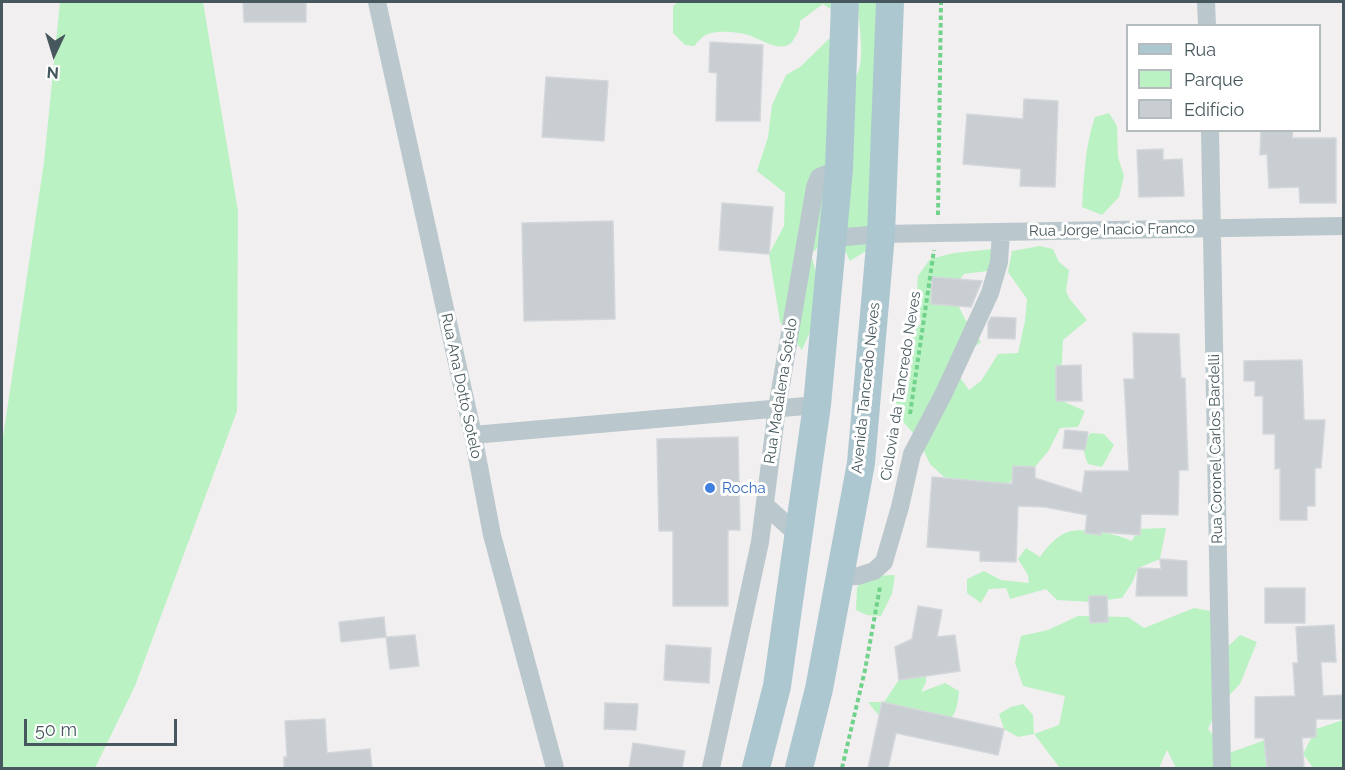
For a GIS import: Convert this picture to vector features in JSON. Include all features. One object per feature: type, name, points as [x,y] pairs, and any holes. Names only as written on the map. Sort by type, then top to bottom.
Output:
[{"type":"main road","points":[[756,768],[777,686],[817,405],[839,169],[845,2]]},
{"type":"main road","name":"Avenida Tancredo Neves","points":[[798,768],[819,689],[861,463],[881,234],[890,2]]},
{"type":"street","name":"Rua Ana Dotto Sotelo","points":[[377,2],[473,435],[492,535],[555,768]]},
{"type":"street","points":[[1206,2],[1206,24]]},
{"type":"street","name":"Rua Coronel Carlos Bardelli","points":[[1210,132],[1222,768]]},
{"type":"street","name":"Rua Madalena Sotelo","points":[[711,768],[760,542],[777,408],[815,188],[819,177],[839,169]]},
{"type":"street","name":"Rua Jorge Inacio Franco","points":[[833,238],[881,234],[1344,226]]},
{"type":"street","points":[[840,577],[858,576],[874,571],[884,562],[912,454],[944,393],[990,293],[999,262],[1001,232]]},
{"type":"street","points":[[473,435],[817,405]]},
{"type":"street","points":[[765,505],[799,536]]},
{"type":"path","name":"Ciclovia da Tancredo Neves","points":[[909,421],[940,205],[941,2]]},
{"type":"path","points":[[842,768],[865,670],[884,562]]},
{"type":"green space","points":[[60,2],[203,2],[238,211],[237,411],[135,686],[95,768],[2,768],[2,444],[44,162]]},
{"type":"green space","points":[[678,2],[845,2],[853,84],[861,57],[859,2],[904,2],[869,249],[850,261],[835,231],[811,254],[820,286],[816,318],[802,350],[780,322],[769,254],[784,226],[785,193],[757,171],[768,137],[772,105],[786,75],[800,67],[837,31],[837,13],[823,4],[800,21],[794,39],[785,46],[774,45],[747,35],[724,32],[706,35],[694,46],[685,45],[673,33],[673,6]]},
{"type":"green space","points":[[1109,113],[1117,126],[1118,157],[1124,176],[1119,197],[1102,215],[1082,207],[1083,184],[1087,150],[1095,117]]},
{"type":"green space","points":[[1040,246],[1053,249],[1059,262],[1069,270],[1066,291],[1087,320],[1063,340],[1060,400],[1085,411],[1078,427],[1060,428],[1049,450],[1035,467],[1009,483],[980,484],[944,477],[930,464],[918,439],[895,412],[902,346],[921,323],[917,291],[918,276],[930,259],[954,253],[993,249],[996,270],[964,274],[951,291],[965,319],[981,342],[960,357],[959,376],[969,390],[981,381],[998,354],[1018,353],[1027,299],[1008,272],[1012,251]]},
{"type":"green space","points":[[1091,433],[1104,434],[1114,445],[1102,467],[1088,464],[1086,460],[1084,444]]},
{"type":"green space","points":[[1166,528],[1160,559],[1138,568],[1122,598],[1090,602],[1057,600],[1046,589],[1010,599],[1006,588],[989,589],[981,603],[967,593],[967,579],[984,571],[1001,580],[1029,583],[1028,575],[1018,559],[1026,548],[1040,557],[1055,539],[1068,532],[1083,530],[1100,532],[1132,541],[1138,529]]},
{"type":"green space","points":[[895,575],[892,594],[881,616],[867,615],[856,610],[857,587],[869,576]]},
{"type":"green space","points":[[1194,608],[1222,613],[1217,657],[1240,635],[1257,642],[1240,684],[1219,706],[1208,729],[1229,753],[1265,740],[1289,768],[1176,768],[1167,750],[1159,768],[1060,768],[1034,734],[1059,725],[1065,696],[1023,686],[1015,663],[1021,636],[1048,630],[1078,616],[1128,617],[1144,628]]},
{"type":"green space","points":[[926,676],[921,692],[945,683],[959,691],[954,714],[938,730],[879,716],[868,702],[884,702],[899,680]]},
{"type":"green space","points":[[1023,704],[1033,715],[1034,734],[1018,737],[1004,729],[999,714],[1011,707]]},
{"type":"green space","points":[[1343,720],[1343,768],[1313,768],[1303,754],[1316,729]]},
{"type":"building","points":[[243,2],[306,2],[306,22],[244,22]]},
{"type":"building","points":[[710,42],[763,45],[760,121],[716,121],[717,73],[709,72]]},
{"type":"building","points":[[546,77],[608,81],[604,141],[542,137]]},
{"type":"building","points":[[1024,99],[1058,101],[1055,187],[1020,186],[1021,169],[963,164],[967,114],[1023,119]]},
{"type":"building","points":[[1261,132],[1293,132],[1292,138],[1336,138],[1336,203],[1300,203],[1299,187],[1269,188],[1267,154],[1260,155]]},
{"type":"building","points":[[1163,149],[1163,160],[1182,159],[1184,196],[1139,197],[1137,150]]},
{"type":"building","points":[[722,203],[773,207],[769,254],[719,250]]},
{"type":"building","points":[[613,221],[615,319],[524,321],[522,223]]},
{"type":"building","points":[[932,277],[982,281],[971,307],[931,304]]},
{"type":"building","points":[[991,317],[1016,318],[1015,339],[988,338],[988,323]]},
{"type":"building","points":[[1133,333],[1179,334],[1181,378],[1185,378],[1188,470],[1179,470],[1178,515],[1141,514],[1140,535],[1101,532],[1101,535],[1085,533],[1087,515],[1045,507],[1018,506],[1016,562],[980,561],[980,551],[927,547],[932,477],[1012,484],[1013,466],[1035,467],[1035,478],[1082,493],[1085,471],[1129,471],[1124,379],[1134,379]]},
{"type":"building","points":[[1302,360],[1304,420],[1325,420],[1321,468],[1315,468],[1315,506],[1307,506],[1307,520],[1280,520],[1280,468],[1275,469],[1275,434],[1263,434],[1263,396],[1255,396],[1255,381],[1244,381],[1244,361]]},
{"type":"building","points":[[1081,365],[1082,401],[1056,401],[1056,366]]},
{"type":"building","points":[[1065,430],[1088,432],[1085,450],[1063,448]]},
{"type":"building","points":[[738,437],[740,530],[728,530],[728,606],[673,606],[673,531],[659,531],[657,439]]},
{"type":"building","points":[[1160,559],[1187,561],[1187,596],[1136,596],[1138,568],[1161,569]]},
{"type":"building","points":[[1265,588],[1305,588],[1305,623],[1265,623]]},
{"type":"building","points":[[1089,596],[1107,596],[1108,622],[1090,623]]},
{"type":"building","points":[[918,606],[942,610],[937,637],[955,635],[960,671],[899,680],[895,647],[912,639]]},
{"type":"building","points":[[384,617],[386,637],[341,642],[339,622]]},
{"type":"building","points":[[1334,625],[1336,662],[1321,662],[1323,696],[1344,695],[1344,719],[1316,719],[1316,737],[1302,738],[1304,768],[1267,768],[1264,738],[1255,738],[1255,697],[1295,696],[1293,663],[1298,663],[1296,627]]},
{"type":"building","points":[[415,635],[419,666],[390,669],[386,637]]},
{"type":"building","points":[[666,645],[711,648],[709,683],[664,680]]},
{"type":"building","points":[[882,702],[1004,729],[998,755],[896,733],[888,768],[868,768]]},
{"type":"building","points":[[605,703],[638,704],[636,730],[604,729]]},
{"type":"building","points":[[325,719],[327,753],[370,749],[372,768],[284,768],[284,757],[287,757],[285,721]]},
{"type":"building","points":[[633,743],[685,751],[682,768],[629,768]]},
{"type":"place","name":"Rocha","points":[[710,488]]}]
